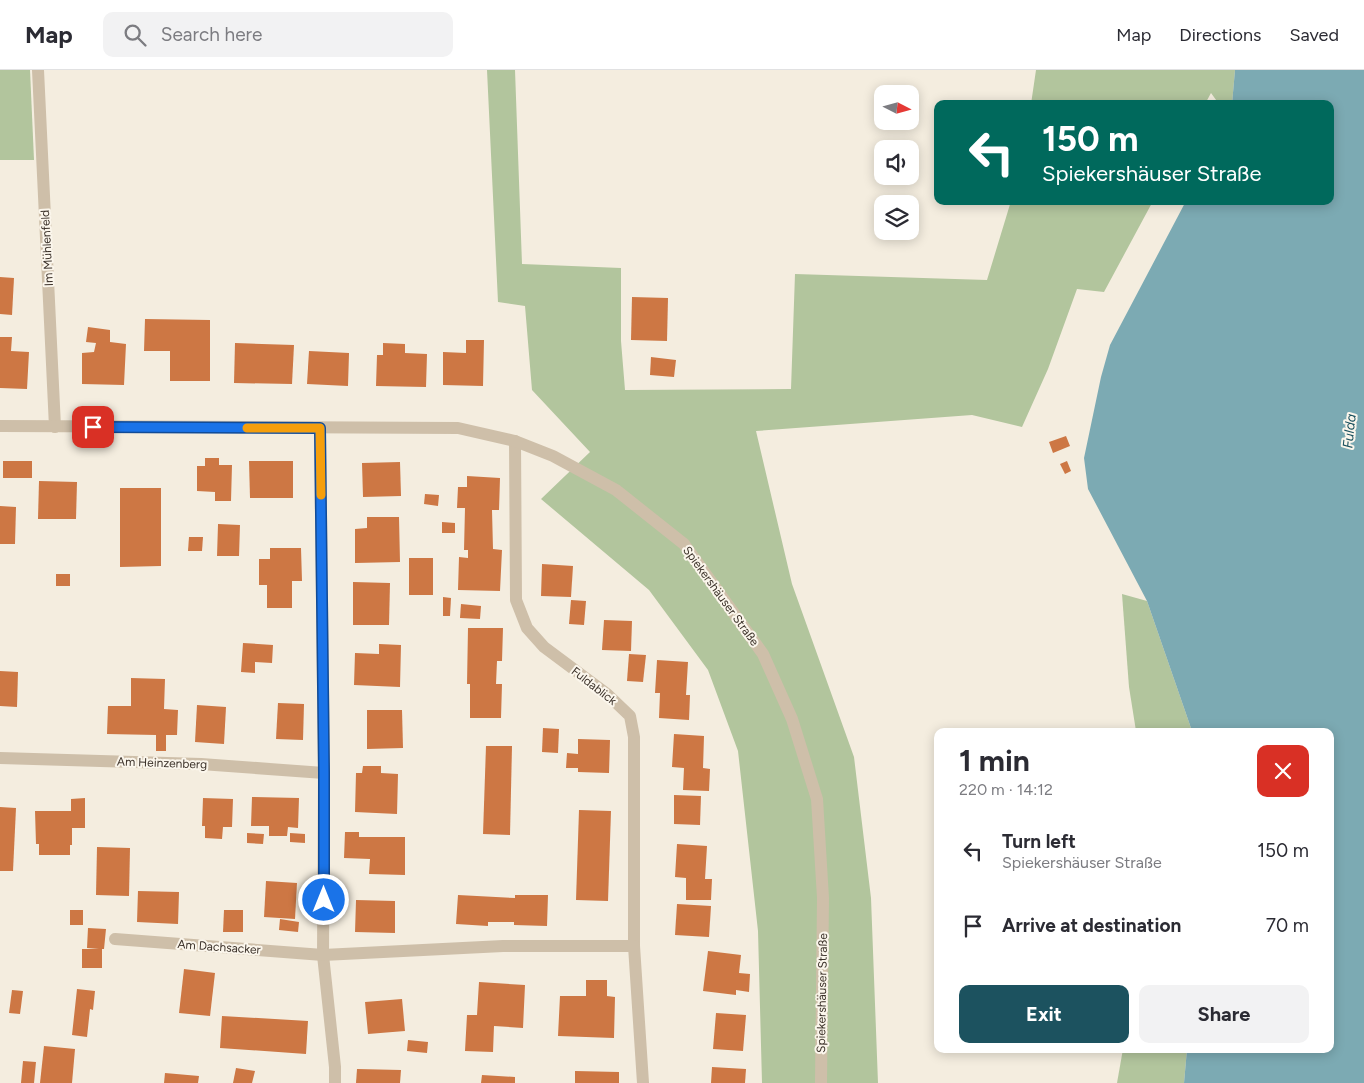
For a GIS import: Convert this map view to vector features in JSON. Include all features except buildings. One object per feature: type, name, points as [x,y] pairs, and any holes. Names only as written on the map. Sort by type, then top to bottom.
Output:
[{"type":"street","name":"Im Mühlenfeld","points":[[38,70],[55,426]]},
{"type":"street","name":"Spiekershäuser Straße","points":[[0,426],[458,428],[516,442],[553,456],[616,490],[684,544],[763,654],[792,719],[817,799],[823,898],[821,1083]]},
{"type":"street","points":[[320,428],[324,772],[323,955],[335,1083]]},
{"type":"street","name":"Fuldablick","points":[[516,442],[516,600],[527,628],[544,647],[607,694],[630,716],[634,737],[634,946],[643,1083]]},
{"type":"street","name":"Am Heinzenberg","points":[[0,758],[201,764],[324,772]]},
{"type":"street","name":"Am Dachsacker","points":[[115,939],[323,955]]},
{"type":"street","points":[[323,955],[503,946],[634,946]]},
{"type":"green space","points":[[0,70],[30,70],[34,160],[0,160]]},
{"type":"green space","points":[[487,70],[515,70],[522,264],[621,268],[621,341],[625,390],[791,389],[795,274],[987,280],[1010,205],[1151,205],[1104,292],[1077,289],[1048,369],[1022,427],[972,415],[756,431],[792,584],[854,757],[871,898],[878,1083],[762,1083],[758,931],[738,751],[708,670],[649,590],[541,499],[590,452],[532,390],[525,306],[498,302]]},
{"type":"green space","points":[[1036,70],[1235,70],[1232,100],[1216,100],[1211,93],[1207,100],[1032,100]]},
{"type":"green space","points":[[1122,594],[1147,601],[1191,728],[1136,728],[1129,687]]},
{"type":"green space","points":[[1122,1053],[1187,1053],[1184,1083],[1117,1083]]},
{"type":"water","name":"Fulda","points":[[1235,70],[1364,70],[1364,1083],[1184,1083],[1187,1053],[1334,1053],[1334,728],[1191,728],[1147,601],[1088,489],[1084,458],[1101,377],[1110,345],[1184,205],[1334,205],[1334,100],[1232,100]]},
{"type":"slow traffic","points":[[247,428],[320,428],[321,495]]},
{"type":"route","points":[[93,427],[320,428],[324,900]]}]
